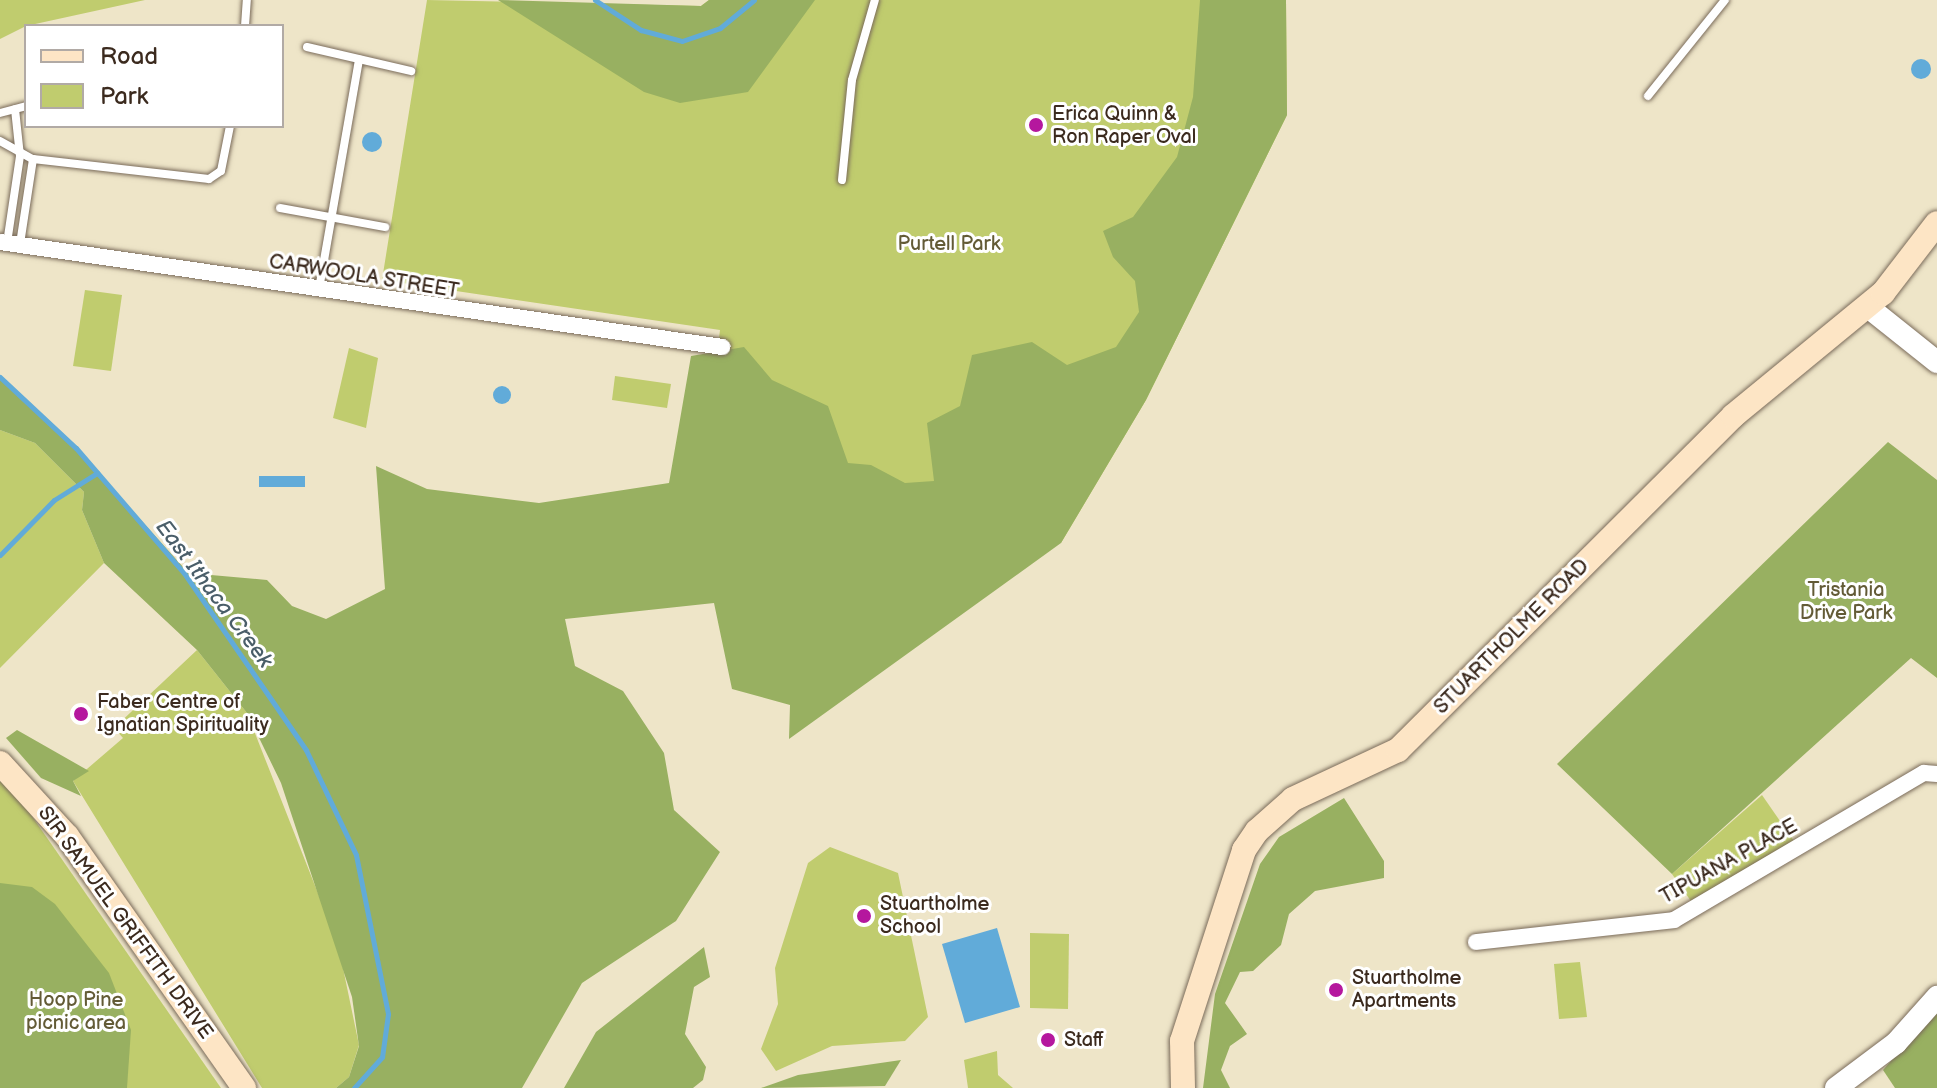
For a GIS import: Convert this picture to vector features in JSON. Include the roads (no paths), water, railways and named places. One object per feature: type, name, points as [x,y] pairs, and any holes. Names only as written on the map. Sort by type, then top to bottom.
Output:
[{"type":"main road","name":"STUARTHOLME ROAD","points":[[1183,1088],[1182,1041],[1257,831],[1293,799],[1398,750],[1733,416],[1868,307],[1937,223]]},
{"type":"main road","name":"SIR SAMUEL GRIFFITH DRIVE","points":[[0,763],[67,836],[244,1088]]},
{"type":"street","name":"CARWOOLA STREET","points":[[9,243],[722,347]]},
{"type":"street","points":[[1868,307],[1937,362]]},
{"type":"street","name":"TIPUANA PLACE","points":[[1476,942],[1674,920],[1924,773],[1937,774]]},
{"type":"street","points":[[1836,1088],[1896,1043],[1937,997]]},
{"type":"lane","points":[[245,24],[247,0]]},
{"type":"lane","points":[[842,180],[852,80],[875,0]]},
{"type":"lane","points":[[1648,96],[1725,0]]},
{"type":"lane","points":[[307,47],[411,71]]},
{"type":"lane","points":[[319,289],[359,59]]},
{"type":"lane","points":[[0,113],[24,107]]},
{"type":"lane","points":[[9,243],[20,156],[15,109]]},
{"type":"lane","points":[[0,141],[20,156],[33,159],[209,179],[221,171],[230,128]]},
{"type":"lane","points":[[9,243],[33,159]]},
{"type":"lane","points":[[280,208],[385,227]]},
{"type":"water","points":[[1921,59],[1928,62],[1931,69],[1928,76],[1921,79],[1914,76],[1911,69],[1914,62]]},
{"type":"water","points":[[372,132],[379,135],[382,142],[379,149],[372,152],[365,149],[362,142],[365,135]]},
{"type":"water","points":[[498,386],[506,386],[511,395],[509,402],[498,404],[493,399],[493,391]]},
{"type":"water","points":[[259,476],[305,476],[305,487],[259,487]]},
{"type":"water","points":[[997,928],[1020,1007],[965,1023],[942,944]]},
{"type":"waterway","points":[[595,0],[641,30],[682,41],[720,28],[754,0]]},
{"type":"waterway","name":"East Ithaca Creek","points":[[0,377],[76,448],[184,573],[306,750],[356,855],[388,1014],[382,1057],[354,1088]]},
{"type":"waterway","points":[[0,555],[54,500],[97,473]]},
{"type":"place","name":"Erica Quinn & Ron Raper Oval","points":[[1036,125]]},
{"type":"place","name":"Faber Centre of Ignatian Spirituality","points":[[81,714]]},
{"type":"place","name":"Stuartholme School","points":[[864,916]]},
{"type":"place","name":"Stuartholme Apartments","points":[[1336,990]]},
{"type":"place","name":"Staff","points":[[1048,1040]]},
{"type":"park label","name":"Purtell Park","points":[[949,244]]},
{"type":"park label","name":"Tristania Drive Park","points":[[1846,602]]},
{"type":"park label","name":"Hoop Pine picnic area","points":[[76,1012]]}]
